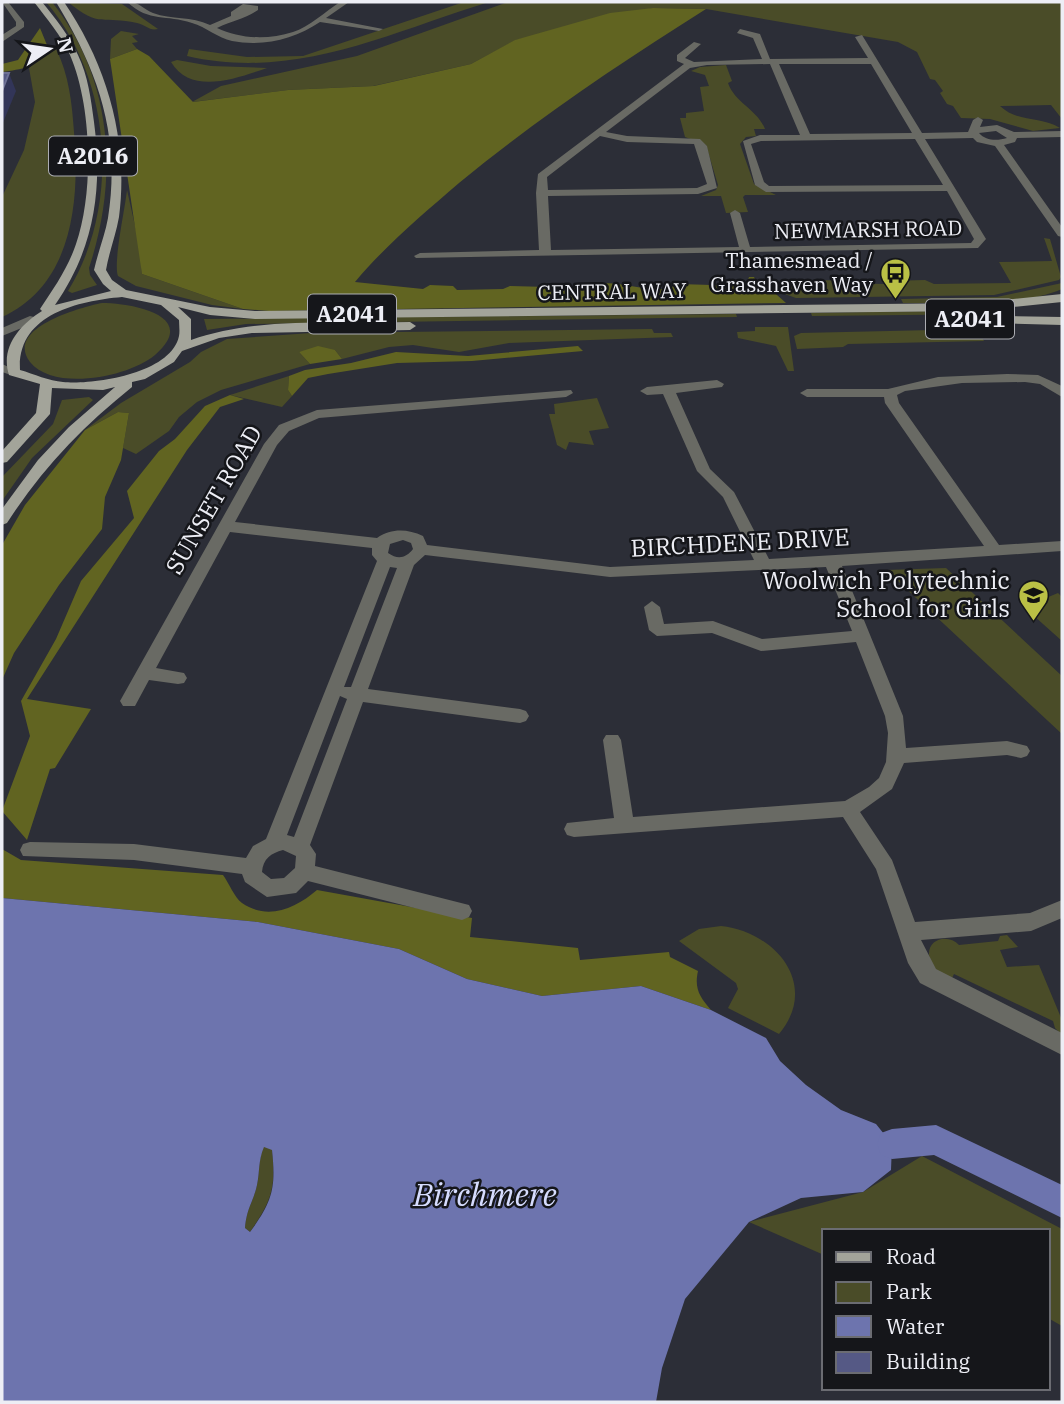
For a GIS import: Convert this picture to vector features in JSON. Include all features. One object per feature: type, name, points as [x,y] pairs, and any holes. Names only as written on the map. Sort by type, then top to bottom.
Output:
[{"type":"main road","name":"A2016","points":[[38,2],[72,51],[85,86],[94,165],[91,214],[85,240],[67,280],[44,312]]},
{"type":"main road","name":"A2016","points":[[60,2],[85,37],[103,80],[114,155],[115,199],[100,270],[107,282],[122,293]]},
{"type":"main road","name":"CENTRAL WAY","points":[[44,312],[83,298],[122,293],[231,314],[255,315],[974,307],[1062,298]]},
{"type":"main road","points":[[2,520],[31,474],[62,438],[130,382],[168,363],[182,347],[188,326],[181,312],[162,300]]},
{"type":"main road","points":[[44,312],[30,320],[9,342],[8,370],[46,385],[82,389],[130,382]]},
{"type":"main road","name":"CENTRAL WAY","points":[[182,347],[217,335],[252,329],[903,319],[1062,321]]},
{"type":"main road","points":[[2,459],[43,414],[46,385]]},
{"type":"street","points":[[2,39],[20,27],[20,22],[4,2]]},
{"type":"street","points":[[131,2],[151,15],[183,18],[212,27],[232,38],[272,40],[297,34],[345,2]]},
{"type":"street","points":[[212,27],[237,16]]},
{"type":"street","points":[[320,20],[379,29]]},
{"type":"street","points":[[740,31],[757,36],[806,138]]},
{"type":"street","name":"NEWMARSH ROAD","points":[[420,256],[969,248],[979,244],[980,239],[951,188],[859,37]]},
{"type":"street","points":[[696,44],[681,55],[680,59],[691,64],[874,61]]},
{"type":"street","points":[[545,254],[542,176],[691,64]]},
{"type":"street","points":[[978,126],[985,142],[1009,142],[1008,133]]},
{"type":"street","points":[[951,188],[781,190],[762,186],[745,145],[747,141],[919,136],[978,126],[1008,133],[1062,134]]},
{"type":"street","points":[[541,193],[698,191],[713,186],[702,146],[698,141],[627,139],[598,133]]},
{"type":"street","points":[[998,144],[1062,234]]},
{"type":"street","points":[[735,213],[746,251]]},
{"type":"street","points":[[2,332],[30,320]]},
{"type":"street","points":[[807,393],[890,393],[899,387],[946,380],[1032,378],[1053,384],[1062,393]]},
{"type":"street","points":[[646,391],[717,384]]},
{"type":"street","points":[[668,390],[704,471],[729,495],[764,564]]},
{"type":"street","name":"SUNSET ROAD","points":[[130,701],[274,438],[294,423],[326,413],[566,393]]},
{"type":"street","points":[[890,393],[890,401],[995,551]]},
{"type":"street","points":[[537,396],[541,411]]},
{"type":"street","name":"BIRCHDENE DRIVE","points":[[225,526],[382,552],[407,562]]},
{"type":"street","name":"BIRCHDENE DRIVE","points":[[382,552],[391,536],[403,534],[418,540],[421,549],[610,572],[832,561],[1062,545]]},
{"type":"street","points":[[300,847],[407,562],[417,557],[421,549]]},
{"type":"street","points":[[274,843],[333,691],[382,552]]},
{"type":"street","points":[[574,829],[848,809],[874,797],[887,782],[896,756],[898,739],[894,716],[832,561]]},
{"type":"street","points":[[652,607],[657,630],[713,627],[761,645],[861,636]]},
{"type":"street","points":[[145,673],[177,678]]},
{"type":"street","points":[[333,691],[520,716]]},
{"type":"street","points":[[611,740],[625,825]]},
{"type":"street","points":[[896,756],[1007,748],[1021,751]]},
{"type":"street","points":[[848,809],[885,866],[919,963],[928,976],[1062,1044]]},
{"type":"street","points":[[274,843],[292,843],[306,854],[305,872],[289,887],[277,890],[258,883],[251,867],[258,853],[274,843]]},
{"type":"street","points":[[30,850],[134,852],[251,867]]},
{"type":"street","points":[[305,872],[462,911]]},
{"type":"street","points":[[909,932],[1031,922],[1062,909]]},
{"type":"green space","points":[[46,2],[52,2],[88,63],[105,130],[107,164],[104,199],[99,234],[89,268],[97,285],[72,293],[68,291],[85,257],[96,220],[102,182],[102,143],[96,105],[85,68],[68,33]]},
{"type":"green space","points":[[68,2],[122,4],[158,29],[88,16]]},
{"type":"green space","points":[[464,2],[489,2],[378,39],[303,58],[227,62],[187,56],[189,49],[247,57],[303,56]]},
{"type":"green space","points":[[508,2],[1062,2],[1062,119],[1051,105],[1000,106],[1014,115],[1060,128],[1033,131],[990,119],[961,118],[953,106],[947,104],[940,93],[943,91],[935,80],[930,79],[917,52],[898,42],[706,9],[653,8],[516,40],[471,64],[373,86],[288,90],[192,102],[221,86],[357,56]]},
{"type":"green space","points":[[121,31],[139,34],[132,36],[138,42],[132,43],[137,49],[110,59],[111,39]]},
{"type":"green space","points":[[56,49],[67,79],[72,110],[76,158],[73,212],[58,262],[44,284],[26,303],[2,317],[2,197],[24,150],[35,102],[29,68],[49,50]]},
{"type":"green space","points":[[177,60],[211,66],[267,68],[215,82],[202,81],[190,79],[180,72],[171,62]]},
{"type":"green space","points":[[726,65],[732,81],[728,83],[731,90],[757,116],[765,129],[754,129],[756,136],[746,137],[740,144],[754,184],[776,195],[745,195],[743,197],[748,212],[726,213],[721,196],[701,196],[716,190],[718,185],[706,145],[685,137],[680,118],[686,118],[686,113],[704,111],[700,87],[709,86],[705,75],[691,71],[700,67]]},
{"type":"green space","points":[[127,190],[140,248],[142,274],[243,309],[212,305],[136,286],[118,276],[118,248]]},
{"type":"green space","points":[[1044,238],[1050,239],[1061,277],[1059,280],[994,295],[796,298],[782,293],[775,286],[824,280],[878,284],[888,281],[925,280],[934,284],[1011,283],[999,262],[1052,261]]},
{"type":"green space","points":[[1062,283],[1062,289],[1004,302],[903,303],[901,299],[997,297]]},
{"type":"green space","points":[[102,303],[129,306],[156,314],[166,321],[170,330],[167,341],[155,355],[143,363],[128,370],[92,378],[56,377],[41,371],[30,362],[25,350],[27,339],[36,329],[64,314]]},
{"type":"green space","points":[[996,310],[999,314],[812,316],[811,313]]},
{"type":"green space","points":[[736,314],[737,317],[246,324],[207,330],[204,319]]},
{"type":"green space","points":[[755,327],[788,327],[794,371],[788,371],[776,346],[738,338],[737,332],[755,331]]},
{"type":"green space","points":[[652,329],[654,333],[671,333],[673,337],[509,343],[459,352],[413,345],[389,347],[342,359],[335,350],[299,352],[310,364],[221,390],[197,402],[179,417],[169,431],[136,454],[123,448],[129,413],[118,412],[85,430],[121,403],[190,362],[201,352],[227,339],[311,333]]},
{"type":"green space","points":[[977,329],[984,341],[848,344],[843,347],[797,349],[794,336],[801,333]]},
{"type":"green space","points":[[289,376],[288,390],[292,396],[282,407],[230,395]]},
{"type":"green space","points":[[89,397],[93,400],[32,458],[2,501],[2,477],[53,424],[62,400]]},
{"type":"green space","points":[[597,398],[609,428],[589,431],[594,445],[569,442],[566,450],[557,445],[549,414],[555,414],[554,404]]},
{"type":"green space","points":[[946,568],[1062,676],[1062,734],[886,570]]},
{"type":"green space","points":[[1058,593],[1062,597],[1062,641],[1024,607]]},
{"type":"green space","points":[[721,926],[741,930],[759,939],[774,950],[786,964],[793,980],[795,997],[791,1016],[779,1034],[728,1008],[738,989],[736,983],[679,941],[699,929]]},
{"type":"green space","points":[[1007,935],[1018,947],[1000,950],[1007,967],[1039,965],[1062,1020],[1062,1035],[1055,1028],[1053,1021],[954,974],[952,978],[940,976],[929,955],[935,941],[945,939],[959,945],[998,941],[1000,936]]},
{"type":"green space","points":[[264,1146],[272,1149],[273,1184],[268,1202],[250,1232],[245,1228],[246,1221],[257,1185]]},
{"type":"green space","points":[[922,1156],[1062,1229],[1062,1326],[1050,1319],[1050,1229],[822,1229],[822,1254],[749,1222],[863,1192]]},
{"type":"shaded area","points":[[653,8],[706,9],[580,92],[488,159],[405,231],[355,282],[423,289],[430,285],[453,286],[457,290],[503,289],[510,286],[587,288],[609,283],[656,289],[678,284],[746,286],[749,277],[754,277],[759,287],[768,287],[786,303],[269,311],[243,309],[142,274],[110,59],[137,49],[149,56],[193,102],[288,90],[374,86],[471,64],[515,40],[610,13]]},
{"type":"shaded area","points":[[40,28],[49,50],[44,56],[28,67],[2,72],[2,64],[18,60]]},
{"type":"shaded area","points":[[318,346],[335,350],[342,359],[310,364],[299,352]]},
{"type":"shaded area","points":[[578,346],[583,351],[472,361],[397,363],[308,378],[292,396],[288,390],[289,376],[305,370],[396,352],[468,356]]},
{"type":"shaded area","points":[[230,395],[244,399],[220,407],[187,450],[27,699],[91,709],[55,768],[50,769],[27,840],[2,811],[30,736],[21,701],[56,639],[81,581],[134,518],[127,491],[159,451],[175,439],[205,406]]},
{"type":"shaded area","points":[[118,412],[129,413],[121,460],[105,497],[102,529],[59,585],[14,653],[2,680],[2,545],[25,505],[85,430]]},
{"type":"shaded area","points":[[2,849],[21,860],[223,875],[242,903],[262,911],[272,912],[291,907],[317,890],[472,918],[470,937],[578,948],[580,960],[669,952],[670,957],[698,971],[699,992],[711,1010],[641,986],[542,996],[467,979],[399,949],[258,922],[2,898]]},
{"type":"water","name":"Birchmere","points":[[2,898],[258,922],[399,949],[467,979],[542,996],[641,986],[711,1010],[766,1038],[780,1061],[806,1085],[841,1110],[876,1124],[892,1144],[891,1170],[863,1192],[801,1198],[749,1222],[685,1299],[662,1368],[656,1402],[2,1402]],"holes":[[[264,1147],[272,1150],[271,1193],[264,1211],[250,1232],[245,1228],[246,1221],[257,1185],[261,1157]]]},
{"type":"building","points":[[2,73],[9,73],[2,91]]},
{"type":"waterway","points":[[892,1144],[936,1140],[1062,1202]]},
{"type":"place","name":"Thamesmead / Grasshaven Way","points":[[896,300]]},
{"type":"place","name":"Woolwich Polytechnic School for Girls","points":[[1033,622]]}]
